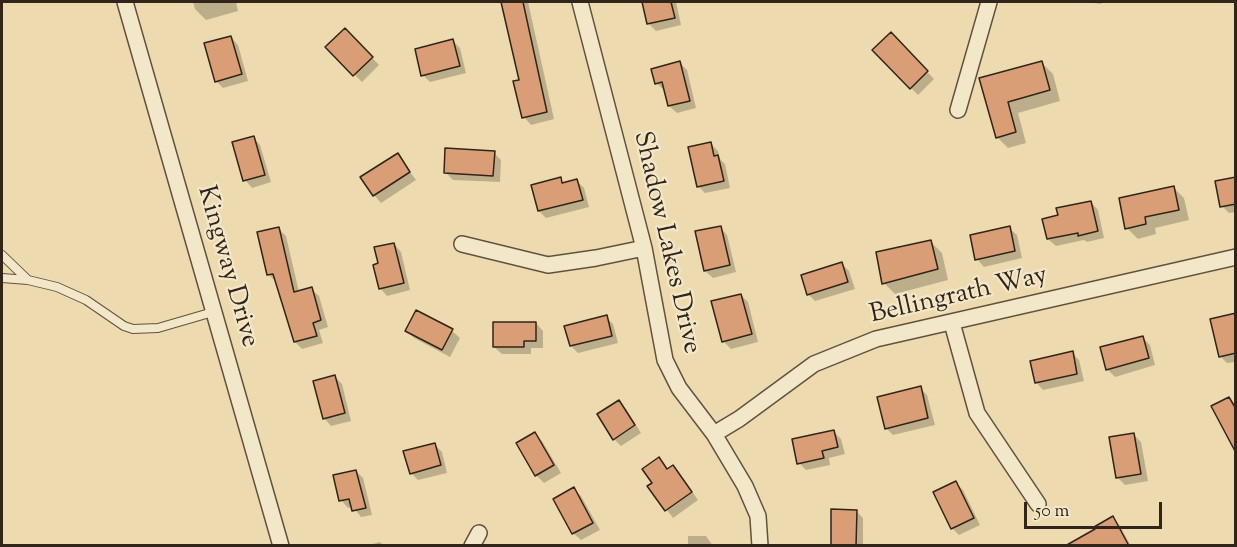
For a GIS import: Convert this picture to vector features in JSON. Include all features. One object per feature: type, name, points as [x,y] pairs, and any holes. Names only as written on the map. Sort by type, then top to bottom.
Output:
[{"type":"street","name":"Kingway Drive","points":[[125,2],[281,546]]},
{"type":"street","name":"Shadow Lakes Drive","points":[[580,2],[644,248],[665,360],[679,388],[714,434],[745,486],[758,516],[760,546]]},
{"type":"street","points":[[958,110],[989,2]]},
{"type":"street","points":[[462,244],[548,265],[644,248]]},
{"type":"street","name":"Bellingrath Way","points":[[714,434],[739,419],[814,364],[876,339],[1236,257]]},
{"type":"street","points":[[952,323],[977,413],[1038,504]]},
{"type":"lane","points":[[2,255],[28,280]]},
{"type":"lane","points":[[2,278],[28,280],[57,287],[74,294],[124,326],[133,329],[158,328],[213,312]]},
{"type":"building","points":[[501,2],[523,2],[547,112],[522,118],[513,81],[519,80]]},
{"type":"building","points":[[642,2],[671,2],[675,18],[647,24]]},
{"type":"building","points":[[345,28],[373,57],[353,76],[325,47]]},
{"type":"building","points":[[891,32],[928,71],[910,89],[872,50]]},
{"type":"building","points":[[231,36],[242,74],[215,82],[204,43]]},
{"type":"building","points":[[453,39],[460,66],[421,76],[415,49]]},
{"type":"building","points":[[680,61],[690,101],[668,106],[662,82],[655,84],[651,69]]},
{"type":"building","points":[[1042,61],[1050,90],[1008,102],[1016,132],[996,138],[979,78]]},
{"type":"building","points":[[254,136],[265,175],[243,181],[232,142]]},
{"type":"building","points":[[711,142],[714,156],[718,155],[724,181],[697,187],[688,147]]},
{"type":"building","points":[[445,148],[495,151],[493,176],[444,173]]},
{"type":"building","points":[[398,153],[410,172],[373,196],[360,177]]},
{"type":"building","points":[[561,177],[562,183],[577,179],[583,200],[538,211],[531,185]]},
{"type":"building","points":[[1236,177],[1236,204],[1220,207],[1215,181]]},
{"type":"building","points":[[1174,186],[1179,210],[1145,217],[1146,224],[1125,229],[1119,198]]},
{"type":"building","points":[[1091,201],[1098,231],[1078,236],[1078,233],[1047,239],[1042,219],[1058,215],[1056,208]]},
{"type":"building","points":[[721,226],[730,265],[704,271],[695,231]]},
{"type":"building","points":[[1010,226],[1015,251],[975,260],[970,235]]},
{"type":"building","points":[[279,227],[294,292],[312,287],[321,320],[313,323],[317,336],[294,342],[273,274],[267,275],[257,232]]},
{"type":"building","points":[[931,240],[938,269],[882,284],[876,252]]},
{"type":"building","points":[[394,243],[404,283],[379,289],[373,265],[378,263],[374,247]]},
{"type":"building","points":[[842,262],[848,282],[807,295],[801,275]]},
{"type":"building","points":[[741,294],[752,334],[722,342],[711,301]]},
{"type":"building","points":[[416,310],[453,329],[442,350],[405,331]]},
{"type":"building","points":[[1236,313],[1236,353],[1219,357],[1210,319]]},
{"type":"building","points":[[607,315],[612,336],[570,346],[564,326]]},
{"type":"building","points":[[493,322],[536,322],[536,341],[524,341],[524,347],[493,347]]},
{"type":"building","points":[[1143,336],[1149,358],[1106,370],[1100,347]]},
{"type":"building","points":[[1073,351],[1077,374],[1035,383],[1030,361]]},
{"type":"building","points":[[335,375],[345,413],[323,419],[313,381]]},
{"type":"building","points":[[921,386],[928,418],[885,429],[877,397]]},
{"type":"building","points":[[1229,397],[1236,409],[1236,453],[1211,406]]},
{"type":"building","points":[[619,400],[635,425],[613,440],[597,414]]},
{"type":"building","points":[[834,430],[838,447],[822,451],[824,458],[797,464],[792,439]]},
{"type":"building","points":[[535,432],[554,465],[535,476],[516,443]]},
{"type":"building","points":[[1134,433],[1141,474],[1116,478],[1109,437]]},
{"type":"building","points":[[435,443],[441,465],[410,474],[403,451]]},
{"type":"building","points":[[659,457],[667,469],[673,465],[692,492],[665,511],[647,486],[652,483],[642,469]]},
{"type":"building","points":[[356,470],[366,508],[352,511],[349,499],[339,501],[333,475]]},
{"type":"building","points":[[956,481],[974,518],[951,529],[933,492]]},
{"type":"building","points":[[574,487],[593,523],[572,534],[553,499]]},
{"type":"building","points":[[831,509],[857,510],[856,546],[831,546]]},
{"type":"building","points":[[1113,516],[1129,546],[1065,546],[1095,529],[1094,527]]}]
